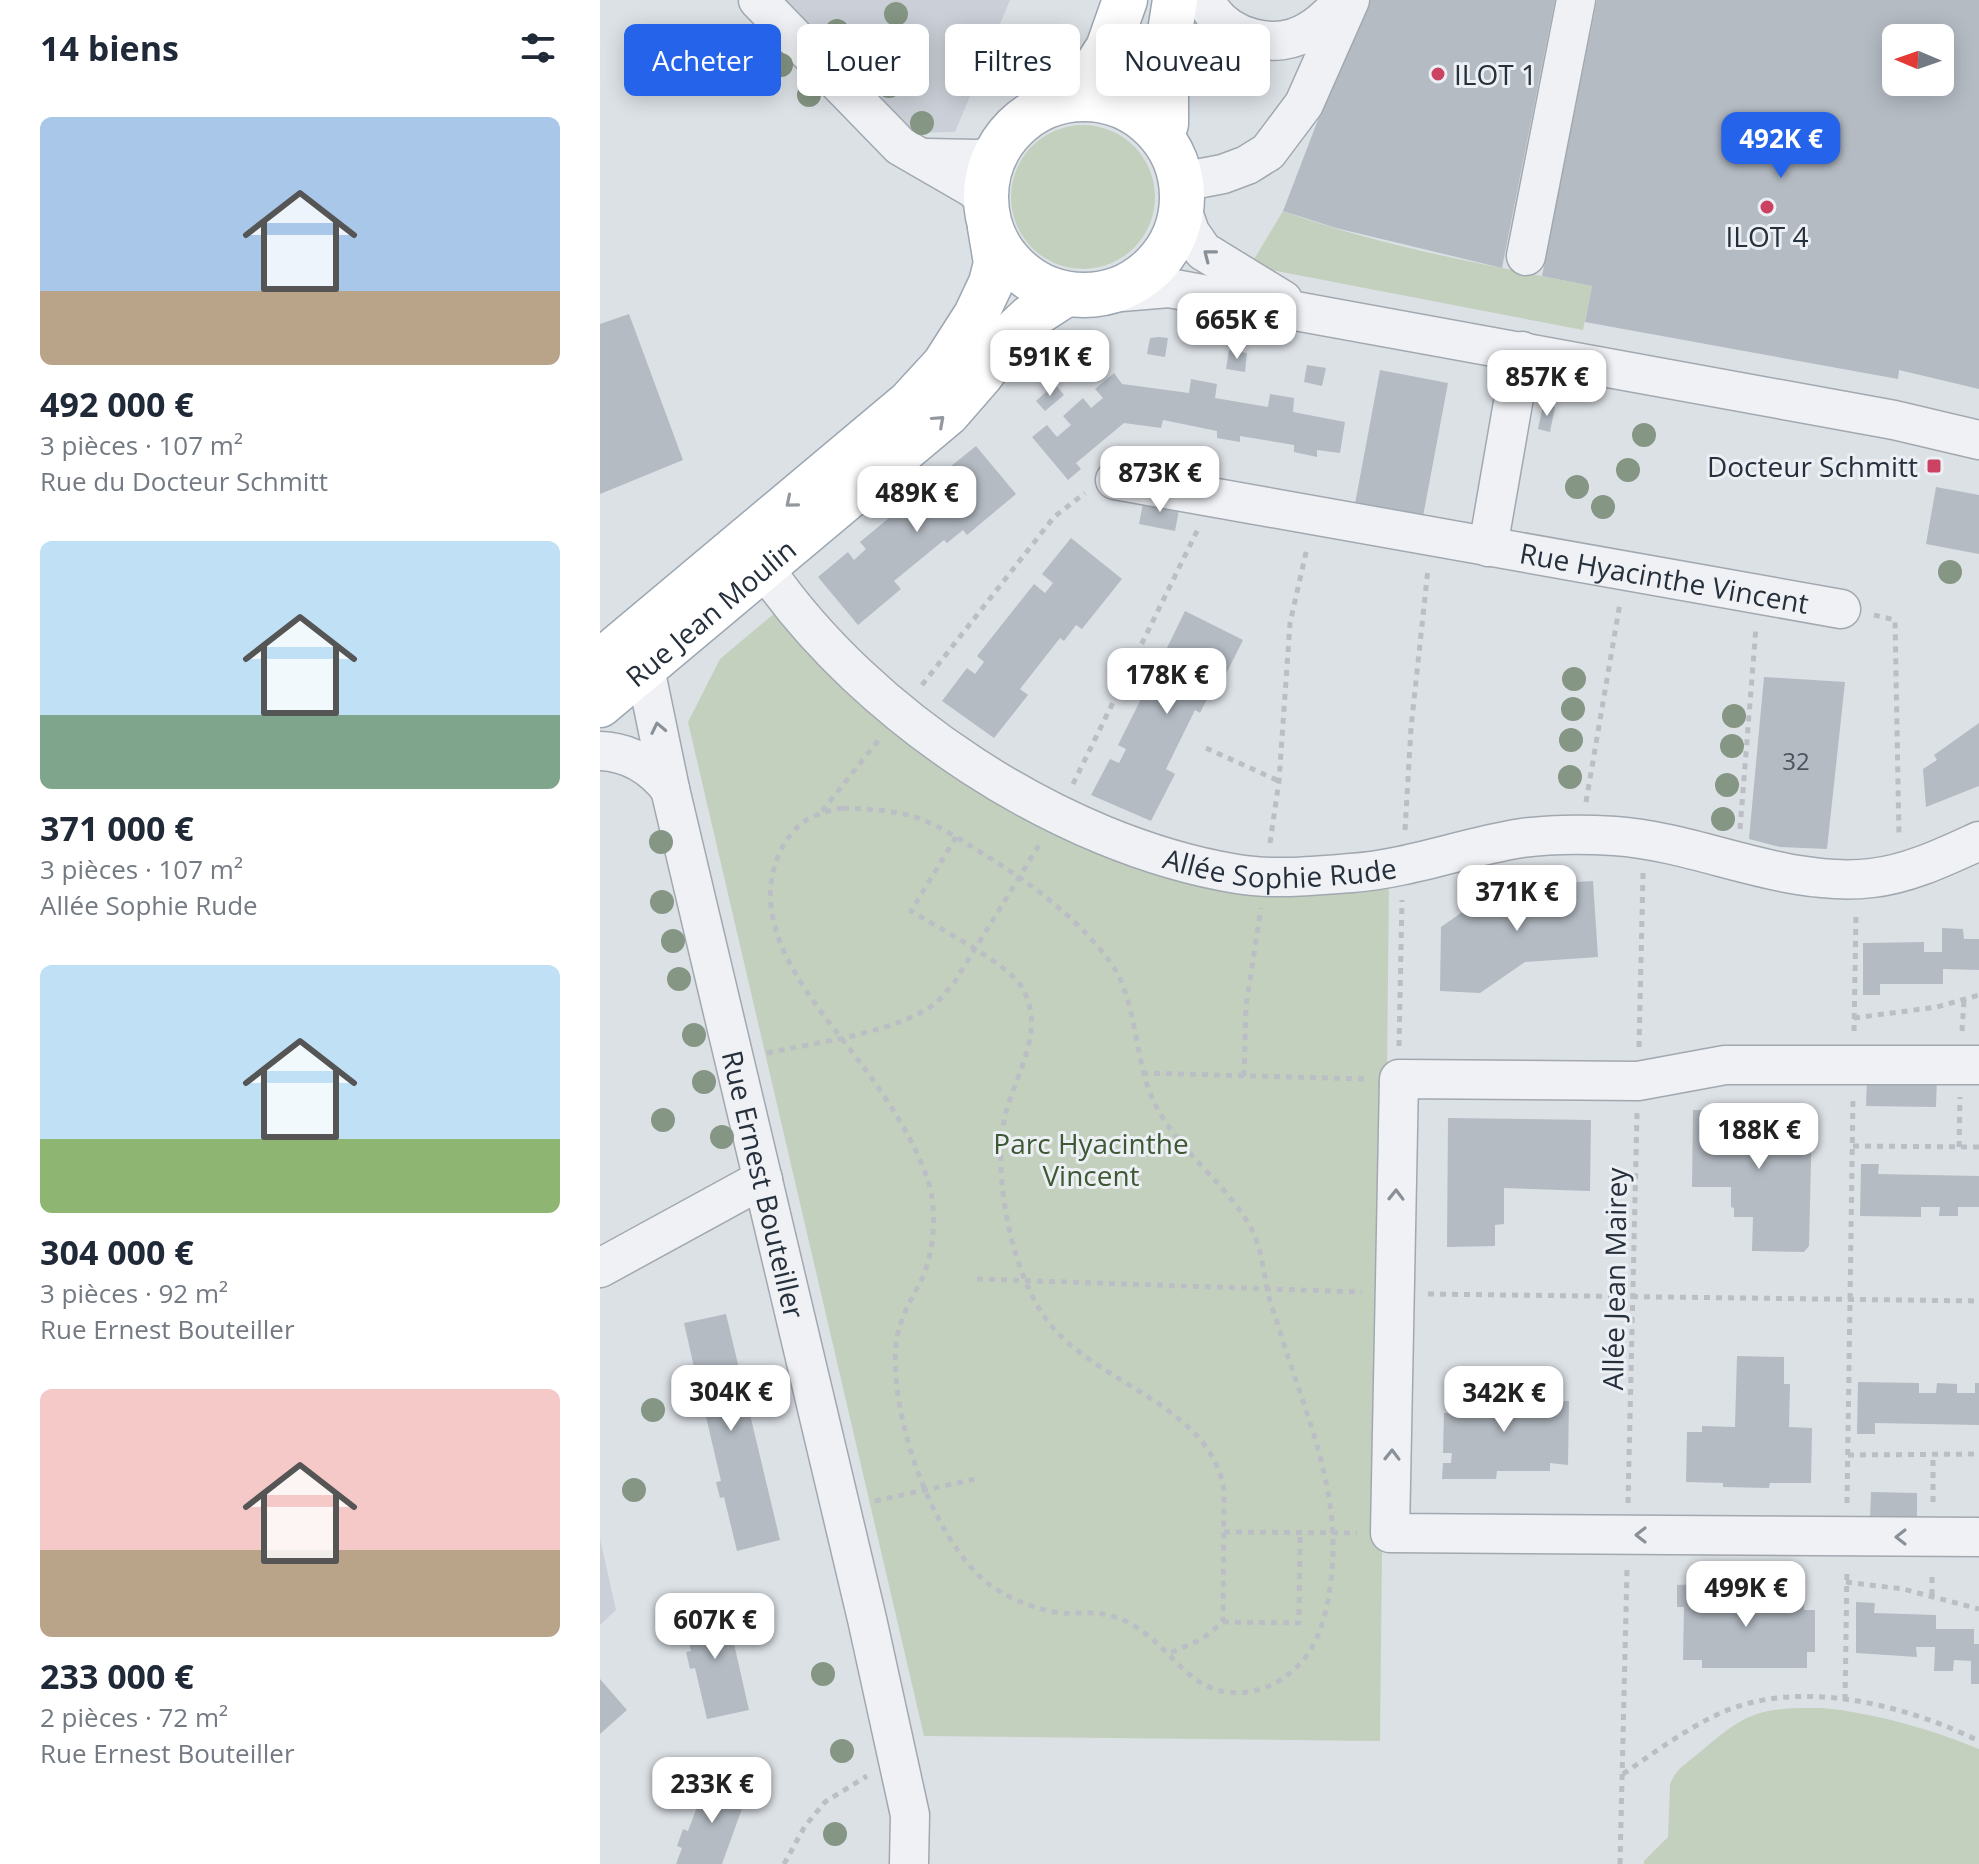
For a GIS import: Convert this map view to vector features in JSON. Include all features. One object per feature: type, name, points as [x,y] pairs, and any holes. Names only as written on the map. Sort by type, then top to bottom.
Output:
[{"type":"main road","points":[[1049,104],[1080,98],[1111,102],[1139,115],[1161,136],[1174,158],[1182,195],[1174,237],[1159,262],[1137,281],[1109,293],[1088,296],[1066,294],[1040,286],[1018,271],[1001,251],[988,217],[988,174],[1001,144],[1022,120],[1049,104],[1083,87],[1108,48],[1125,0]]},
{"type":"main road","points":[[1161,136],[1166,124],[1166,57],[1175,0]]},
{"type":"main road","name":"Rue Jean Moulin","points":[[600,662],[910,402],[944,365],[976,315],[991,283],[996,263],[988,217]]},
{"type":"main road","name":"Rue Jean Moulin","points":[[600,705],[947,414],[1012,334],[1029,318],[1066,294]]},
{"type":"street","points":[[758,0],[900,146],[981,195],[988,217]]},
{"type":"street","points":[[1205,0],[1210,11],[1242,37],[1278,43],[1312,30],[1348,0]]},
{"type":"street","points":[[1299,310],[1203,251],[1190,232],[1182,195],[1268,152],[1304,104],[1348,0]]},
{"type":"street","points":[[1526,256],[1576,0]]},
{"type":"street","points":[[916,158],[991,157],[1001,144]]},
{"type":"street","points":[[1109,293],[1169,288],[1894,420],[1979,440]]},
{"type":"street","name":"Rue Hyacinthe Vincent","points":[[1488,547],[1522,351]]},
{"type":"street","name":"Rue Hyacinthe Vincent","points":[[1115,480],[1841,609]]},
{"type":"street","name":"Allée Sophie Rude","points":[[765,569],[825,644],[869,687],[963,758],[1058,814],[1121,844],[1199,866],[1266,876],[1355,873],[1520,839],[1581,835],[1644,839],[1781,871],[1857,879],[1900,873],[1979,841]]},
{"type":"street","name":"Rue Ernest Bouteiller","points":[[645,668],[670,789],[841,1508],[910,1815],[909,1864]]},
{"type":"street","points":[[600,751],[629,756],[644,763],[670,789]]},
{"type":"street","points":[[1979,1065],[1725,1065],[1638,1081],[1399,1079],[1390,1533],[1979,1537]]},
{"type":"street","points":[[600,1268],[763,1179]]},
{"type":"path","points":[[822,812],[1054,517],[1105,477],[1115,480]]},
{"type":"path","points":[[735,1064],[882,1027],[936,1002],[954,983],[1058,814],[1214,498]]},
{"type":"path","points":[[1244,1076],[1246,1006],[1279,781],[1290,623],[1314,515]]},
{"type":"path","points":[[1142,1073],[1399,1079],[1403,865],[1411,728],[1431,536]]},
{"type":"path","points":[[1581,835],[1625,571]]},
{"type":"path","points":[[1738,861],[1759,595]]},
{"type":"path","points":[[1841,609],[1895,620],[1900,873]]},
{"type":"path","points":[[1206,748],[1279,781]]},
{"type":"path","points":[[843,808],[892,812],[928,822],[1021,876],[1070,915],[1112,963],[1131,1013],[1142,1073],[1170,1132],[1210,1173],[1247,1220],[1257,1239],[1267,1289],[1322,1460],[1331,1497],[1333,1533],[1331,1583],[1324,1619],[1314,1646],[1296,1669],[1277,1683],[1258,1691],[1235,1693],[1206,1686],[1146,1633],[1119,1618],[1102,1613],[1058,1613],[1020,1602],[986,1582],[936,1514],[909,1446],[896,1384],[896,1355],[902,1318],[923,1278],[929,1252],[933,1223],[927,1178],[899,1121],[817,1007],[791,964],[781,944],[772,902],[772,874],[784,844],[793,828],[822,812],[843,808]]},
{"type":"path","points":[[957,837],[911,911],[975,950],[1015,980],[1025,995],[1031,1016],[1030,1042],[1003,1124],[1000,1166],[1002,1197],[1025,1281],[1050,1324],[1064,1338],[1169,1412],[1205,1443],[1215,1457],[1222,1476],[1223,1622]]},
{"type":"path","name":"Allée Jean Mairey","points":[[1620,1864],[1644,839]]},
{"type":"path","points":[[1845,1700],[1857,879]]},
{"type":"path","points":[[1854,1018],[1937,1007],[1979,995]]},
{"type":"path","points":[[1853,1146],[1979,1147]]},
{"type":"path","points":[[977,1279],[1394,1293],[1979,1301]]},
{"type":"path","points":[[1848,1455],[1979,1454]]},
{"type":"path","points":[[841,1508],[980,1478]]},
{"type":"path","points":[[1224,1532],[1390,1533]]},
{"type":"path","points":[[1168,1654],[1202,1639],[1223,1622],[1299,1623],[1300,1533]]},
{"type":"path","points":[[1846,1582],[1903,1589],[1979,1609]]},
{"type":"path","points":[[1622,1775],[1692,1728],[1725,1711],[1762,1701],[1805,1697],[1896,1707],[1949,1726],[1979,1741]]},
{"type":"path","points":[[784,1864],[805,1826],[825,1802],[867,1776],[863,1761]]},
{"type":"shaded area","points":[[781,0],[1010,0],[1000,24],[945,24],[945,96],[970,96],[955,132],[908,133],[873,96],[929,96],[929,24],[804,24]]},
{"type":"shaded area","points":[[600,1539],[616,1610],[600,1625]]},
{"type":"green space","points":[[1083,125],[1110,131],[1134,146],[1149,170],[1155,197],[1149,224],[1134,248],[1110,263],[1083,269],[1056,263],[1032,248],[1017,224],[1011,197],[1017,170],[1032,146],[1056,131]]},
{"type":"green space","points":[[1283,211],[1397,245],[1592,286],[1583,330],[1250,266]]},
{"type":"green space","name":"Parc Hyacinthe Vincent","points":[[782,607],[1094,847],[1389,883],[1380,1741],[924,1736],[688,722],[720,659]]},
{"type":"green space","points":[[1823,1708],[1902,1723],[1979,1749],[1979,1864],[1644,1864],[1668,1837],[1670,1785],[1682,1767],[1742,1720],[1768,1711]]},
{"type":"building","name":"ILOT 1","points":[[1364,0],[1555,0],[1502,268],[1336,228],[1283,211]]},
{"type":"building","name":"ILOT 4","points":[[1597,0],[1979,0],[1979,389],[1899,370],[1898,379],[1585,322],[1592,286],[1542,276]]},
{"type":"building","points":[[629,314],[683,460],[600,494],[600,324]]},
{"type":"building","points":[[1150,338],[1168,338],[1165,357],[1147,354]]},
{"type":"building","points":[[1229,350],[1247,353],[1245,372],[1226,369]]},
{"type":"building","points":[[1307,365],[1326,368],[1322,386],[1304,382]]},
{"type":"building","points":[[1380,370],[1448,383],[1422,522],[1354,509]]},
{"type":"building","points":[[1114,373],[1122,384],[1189,393],[1191,379],[1217,384],[1215,398],[1268,407],[1270,394],[1294,398],[1293,412],[1345,422],[1340,453],[1317,450],[1317,457],[1294,452],[1294,445],[1240,436],[1240,442],[1217,438],[1217,431],[1163,420],[1161,428],[1124,423],[1076,463],[1081,469],[1068,480],[1032,437],[1047,425],[1057,437],[1071,425],[1063,416],[1083,398],[1091,408],[1103,398],[1095,389]]},
{"type":"building","points":[[1055,384],[1064,395],[1045,411],[1036,401]]},
{"type":"building","points":[[1543,405],[1555,407],[1550,432],[1538,429]]},
{"type":"building","points":[[976,446],[1016,494],[967,535],[963,530],[947,543],[944,540],[894,581],[901,589],[858,625],[818,577],[848,552],[854,560],[866,549],[860,542],[931,483],[939,494],[949,486],[940,475]]},
{"type":"building","points":[[1936,487],[1979,495],[1979,554],[1926,544]]},
{"type":"building","points":[[1144,498],[1180,505],[1175,531],[1139,524]]},
{"type":"building","points":[[1071,538],[1122,579],[1082,629],[1076,625],[1064,641],[1060,638],[1020,689],[1028,695],[994,738],[942,701],[967,668],[975,674],[984,662],[977,656],[1034,584],[1045,593],[1053,583],[1042,574]]},
{"type":"building","points":[[1185,611],[1243,640],[1214,698],[1209,695],[1200,713],[1195,710],[1166,769],[1175,774],[1151,821],[1091,795],[1110,759],[1119,763],[1126,749],[1118,745],[1159,663],[1172,670],[1177,658],[1165,652]]},
{"type":"building","points":[[1764,677],[1845,682],[1827,849],[1780,847],[1749,839]]},
{"type":"building","points":[[1979,723],[1979,786],[1926,807],[1923,769],[1937,760],[1934,755]]},
{"type":"building","points":[[1593,881],[1598,957],[1525,962],[1480,993],[1440,991],[1441,927],[1498,887]]},
{"type":"building","points":[[1942,928],[1963,929],[1964,939],[1979,939],[1979,970],[1943,969],[1943,984],[1880,984],[1880,995],[1863,995],[1863,943],[1924,942],[1924,952],[1942,952]]},
{"type":"building","points":[[1867,1077],[1937,1078],[1936,1107],[1866,1106]]},
{"type":"building","points":[[1693,1110],[1807,1112],[1812,1118],[1809,1246],[1804,1252],[1752,1251],[1753,1217],[1734,1217],[1731,1187],[1692,1187]]},
{"type":"building","points":[[1448,1118],[1591,1120],[1590,1191],[1504,1188],[1504,1224],[1495,1225],[1495,1246],[1447,1247]]},
{"type":"building","points":[[1861,1164],[1879,1164],[1878,1174],[1979,1176],[1979,1207],[1958,1207],[1958,1216],[1939,1216],[1940,1207],[1921,1207],[1921,1217],[1860,1216]]},
{"type":"building","points":[[726,1314],[780,1540],[737,1551],[724,1497],[720,1498],[716,1482],[721,1481],[700,1391],[695,1393],[691,1377],[696,1376],[684,1323]]},
{"type":"building","points":[[1737,1356],[1784,1357],[1784,1384],[1790,1384],[1789,1427],[1812,1428],[1811,1483],[1770,1483],[1769,1488],[1686,1482],[1687,1432],[1702,1432],[1702,1426],[1735,1427]]},
{"type":"building","points":[[1858,1382],[1919,1383],[1919,1393],[1936,1393],[1937,1383],[1957,1384],[1957,1393],[1975,1393],[1975,1383],[1979,1383],[1979,1425],[1875,1423],[1875,1434],[1857,1434]]},
{"type":"building","points":[[1452,1393],[1555,1394],[1554,1401],[1569,1401],[1568,1465],[1550,1463],[1550,1471],[1497,1471],[1496,1479],[1442,1479],[1443,1463],[1451,1463],[1452,1453],[1443,1453],[1444,1413],[1452,1413]]},
{"type":"building","points":[[1871,1492],[1917,1493],[1917,1520],[1870,1519]]},
{"type":"building","points":[[1706,1584],[1705,1592],[1732,1593],[1732,1585],[1740,1585],[1740,1593],[1804,1594],[1804,1610],[1815,1610],[1815,1652],[1807,1652],[1807,1668],[1702,1668],[1702,1660],[1683,1660],[1684,1607],[1677,1607],[1677,1585]]},
{"type":"building","points":[[1856,1602],[1875,1603],[1874,1613],[1936,1615],[1936,1629],[1974,1629],[1974,1644],[1979,1644],[1979,1684],[1971,1684],[1971,1661],[1954,1660],[1953,1671],[1934,1671],[1935,1647],[1916,1647],[1917,1657],[1856,1653]]},
{"type":"building","points":[[725,1604],[749,1710],[707,1719],[695,1668],[690,1669],[686,1652],[691,1651],[682,1614]]},
{"type":"building","points":[[600,1679],[627,1710],[600,1734]]},
{"type":"building","points":[[708,1778],[748,1792],[722,1864],[676,1864],[682,1848],[677,1846],[683,1829],[688,1831]]},
{"type":"place","name":"ILOT 1","points":[[1438,74]]},
{"type":"place","name":"ILOT 4","points":[[1767,207]]},
{"type":"place","name":"Docteur Schmitt","points":[[1934,466]]}]
